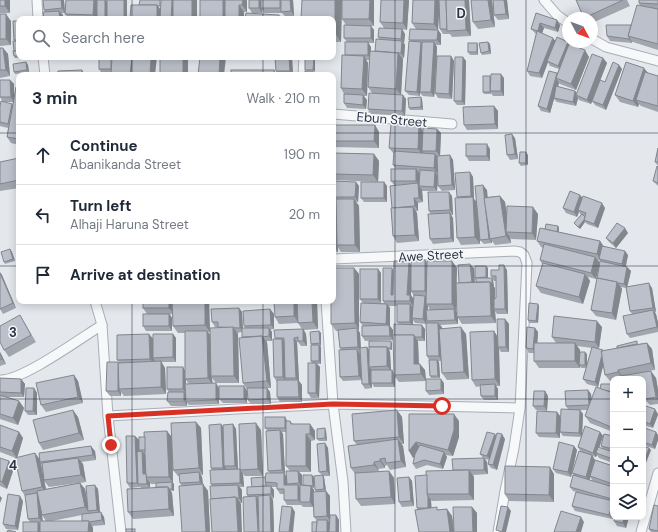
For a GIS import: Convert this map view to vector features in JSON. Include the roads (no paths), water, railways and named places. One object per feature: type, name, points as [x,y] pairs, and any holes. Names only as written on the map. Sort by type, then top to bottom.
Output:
[{"type":"street","points":[[37,0],[38,16]]},
{"type":"street","points":[[544,0],[562,19]]},
{"type":"street","points":[[598,42],[606,47],[658,61]]},
{"type":"street","points":[[43,60],[45,72]]},
{"type":"street","points":[[303,72],[304,60]]},
{"type":"street","name":"Ebun Street","points":[[336,114],[452,124]]},
{"type":"street","name":"Awe Street","points":[[336,260],[514,251],[520,252],[524,255],[526,258],[520,408]]},
{"type":"street","points":[[97,304],[102,325],[108,416],[121,532]]},
{"type":"street","points":[[326,304],[333,404],[343,482],[346,532]]},
{"type":"street","points":[[0,380],[21,375],[102,325]]},
{"type":"street","points":[[108,416],[333,404],[520,408],[498,532]]},
{"type":"street","points":[[641,532],[658,473]]}]
